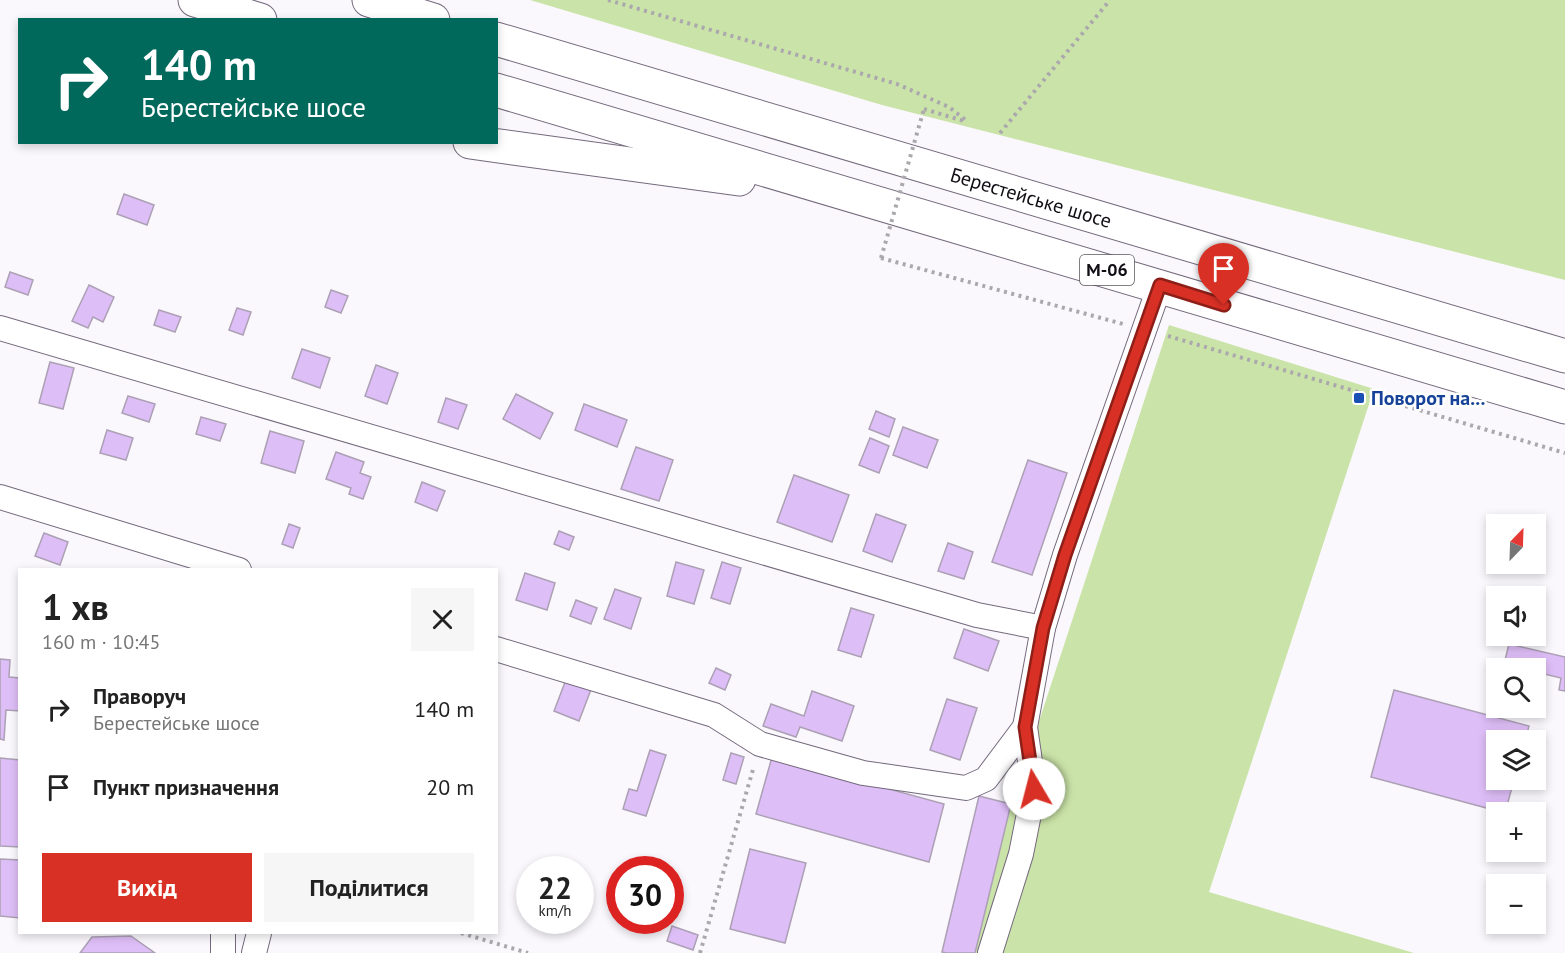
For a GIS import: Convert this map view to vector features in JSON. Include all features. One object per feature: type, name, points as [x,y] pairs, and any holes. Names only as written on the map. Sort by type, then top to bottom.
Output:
[{"type":"highway","points":[[195,0],[254,18]]},
{"type":"highway","points":[[369,0],[427,18]]},
{"type":"highway","name":"Берестейське шосе","points":[[498,40],[1565,356]]},
{"type":"highway","name":"М-06","points":[[498,91],[1160,285],[1373,352],[1565,407]]},
{"type":"highway","points":[[485,144],[839,192]]},
{"type":"street","points":[[990,953],[1021,854],[1034,789],[1025,727],[1043,628],[1065,555],[1160,285]]},
{"type":"street","points":[[0,328],[977,615],[1043,628]]},
{"type":"street","points":[[0,497],[232,568]]},
{"type":"street","points":[[498,650],[714,715],[760,744],[863,773],[966,788],[986,778],[1025,727]]},
{"type":"street","points":[[223,934],[223,953]]},
{"type":"street","points":[[254,953],[259,934]]},
{"type":"path","points":[[608,0],[897,84],[949,107],[968,122],[924,109],[881,258],[1144,329],[1565,453]]},
{"type":"path","points":[[1000,133],[1110,0]]},
{"type":"path","points":[[700,953],[760,744]]},
{"type":"path","points":[[464,934],[528,953]]},
{"type":"green space","points":[[530,0],[1565,0],[1565,280],[882,105]]},
{"type":"green space","points":[[1169,325],[1374,389],[1209,892],[1414,953],[963,953]]},
{"type":"building","points":[[124,194],[154,205],[147,225],[117,214]]},
{"type":"building","points":[[10,272],[33,280],[28,295],[5,287]]},
{"type":"building","points":[[89,285],[114,297],[103,322],[93,317],[88,328],[72,321]]},
{"type":"building","points":[[331,290],[348,296],[341,313],[325,307]]},
{"type":"building","points":[[237,308],[251,312],[243,335],[229,330]]},
{"type":"building","points":[[159,310],[181,317],[175,332],[154,325]]},
{"type":"building","points":[[302,349],[330,358],[320,388],[292,378]]},
{"type":"building","points":[[50,362],[74,368],[63,409],[39,403]]},
{"type":"building","points":[[376,365],[398,373],[387,404],[365,396]]},
{"type":"building","points":[[516,394],[553,413],[540,439],[503,419]]},
{"type":"building","points":[[128,396],[155,404],[149,422],[122,413]]},
{"type":"building","points":[[446,398],[467,405],[458,429],[438,422]]},
{"type":"building","points":[[584,404],[627,420],[617,447],[575,430]]},
{"type":"building","points":[[876,411],[895,419],[889,437],[869,429]]},
{"type":"building","points":[[201,417],[226,424],[220,441],[196,434]]},
{"type":"building","points":[[903,427],[938,440],[927,468],[893,455]]},
{"type":"building","points":[[107,430],[133,438],[126,460],[100,453]]},
{"type":"building","points":[[270,431],[304,441],[295,473],[261,463]]},
{"type":"building","points":[[870,438],[889,446],[879,473],[859,465]]},
{"type":"building","points":[[636,447],[673,460],[659,501],[621,489]]},
{"type":"building","points":[[336,452],[364,462],[360,473],[371,477],[363,499],[349,494],[351,488],[326,479]]},
{"type":"building","points":[[1028,460],[1067,473],[1032,575],[992,562]]},
{"type":"building","points":[[794,475],[849,495],[832,542],[777,522]]},
{"type":"building","points":[[422,482],[445,491],[437,511],[415,502]]},
{"type":"building","points":[[876,514],[906,525],[892,562],[863,551]]},
{"type":"building","points":[[289,524],[300,528],[293,548],[282,544]]},
{"type":"building","points":[[559,531],[574,537],[569,550],[554,544]]},
{"type":"building","points":[[44,533],[68,542],[60,565],[35,556]]},
{"type":"building","points":[[948,543],[973,552],[964,579],[938,571]]},
{"type":"building","points":[[676,562],[704,570],[694,604],[667,596]]},
{"type":"building","points":[[722,562],[741,568],[730,604],[711,598]]},
{"type":"building","points":[[525,573],[555,583],[547,610],[516,600]]},
{"type":"building","points":[[615,589],[641,598],[631,629],[604,619]]},
{"type":"building","points":[[576,600],[597,608],[591,624],[570,616]]},
{"type":"building","points":[[851,608],[874,615],[861,657],[838,650]]},
{"type":"building","points":[[964,629],[999,641],[988,671],[954,658]]},
{"type":"building","points":[[1508,646],[1565,657],[1565,691],[1559,690],[1561,678],[1546,674],[1546,658],[1506,658]]},
{"type":"building","points":[[0,659],[10,660],[9,677],[18,678],[18,711],[6,710],[4,740],[0,739]]},
{"type":"building","points":[[716,668],[731,675],[725,690],[709,683]]},
{"type":"building","points":[[567,677],[592,687],[579,721],[554,711]]},
{"type":"building","points":[[1394,690],[1486,715],[1486,718],[1499,718],[1529,726],[1528,730],[1486,730],[1486,790],[1511,790],[1508,802],[1486,802],[1486,808],[1371,777]]},
{"type":"building","points":[[812,691],[854,706],[842,741],[800,727],[796,737],[763,726],[771,704],[804,716]]},
{"type":"building","points":[[947,699],[977,708],[960,760],[930,750]]},
{"type":"building","points":[[650,750],[666,755],[646,816],[623,809],[629,789],[637,791]]},
{"type":"building","points":[[731,753],[744,757],[736,784],[723,780]]},
{"type":"building","points":[[772,757],[944,804],[929,862],[756,814]]},
{"type":"building","points":[[0,758],[18,760],[18,847],[0,846]]},
{"type":"building","points":[[979,796],[1011,804],[975,953],[946,953],[942,952]]},
{"type":"building","points":[[750,849],[806,863],[785,943],[730,929]]},
{"type":"building","points":[[0,859],[18,860],[18,918],[0,916]]},
{"type":"building","points":[[684,930],[698,935],[693,950],[667,941],[669,934],[684,934]]},
{"type":"building","points":[[131,936],[155,953],[80,953],[92,937]]},
{"type":"place","name":"Поворот на...","points":[[1359,398]]},
{"type":"route","points":[[1034,789],[1025,727],[1043,628],[1065,555],[1160,285],[1224,305]]}]
